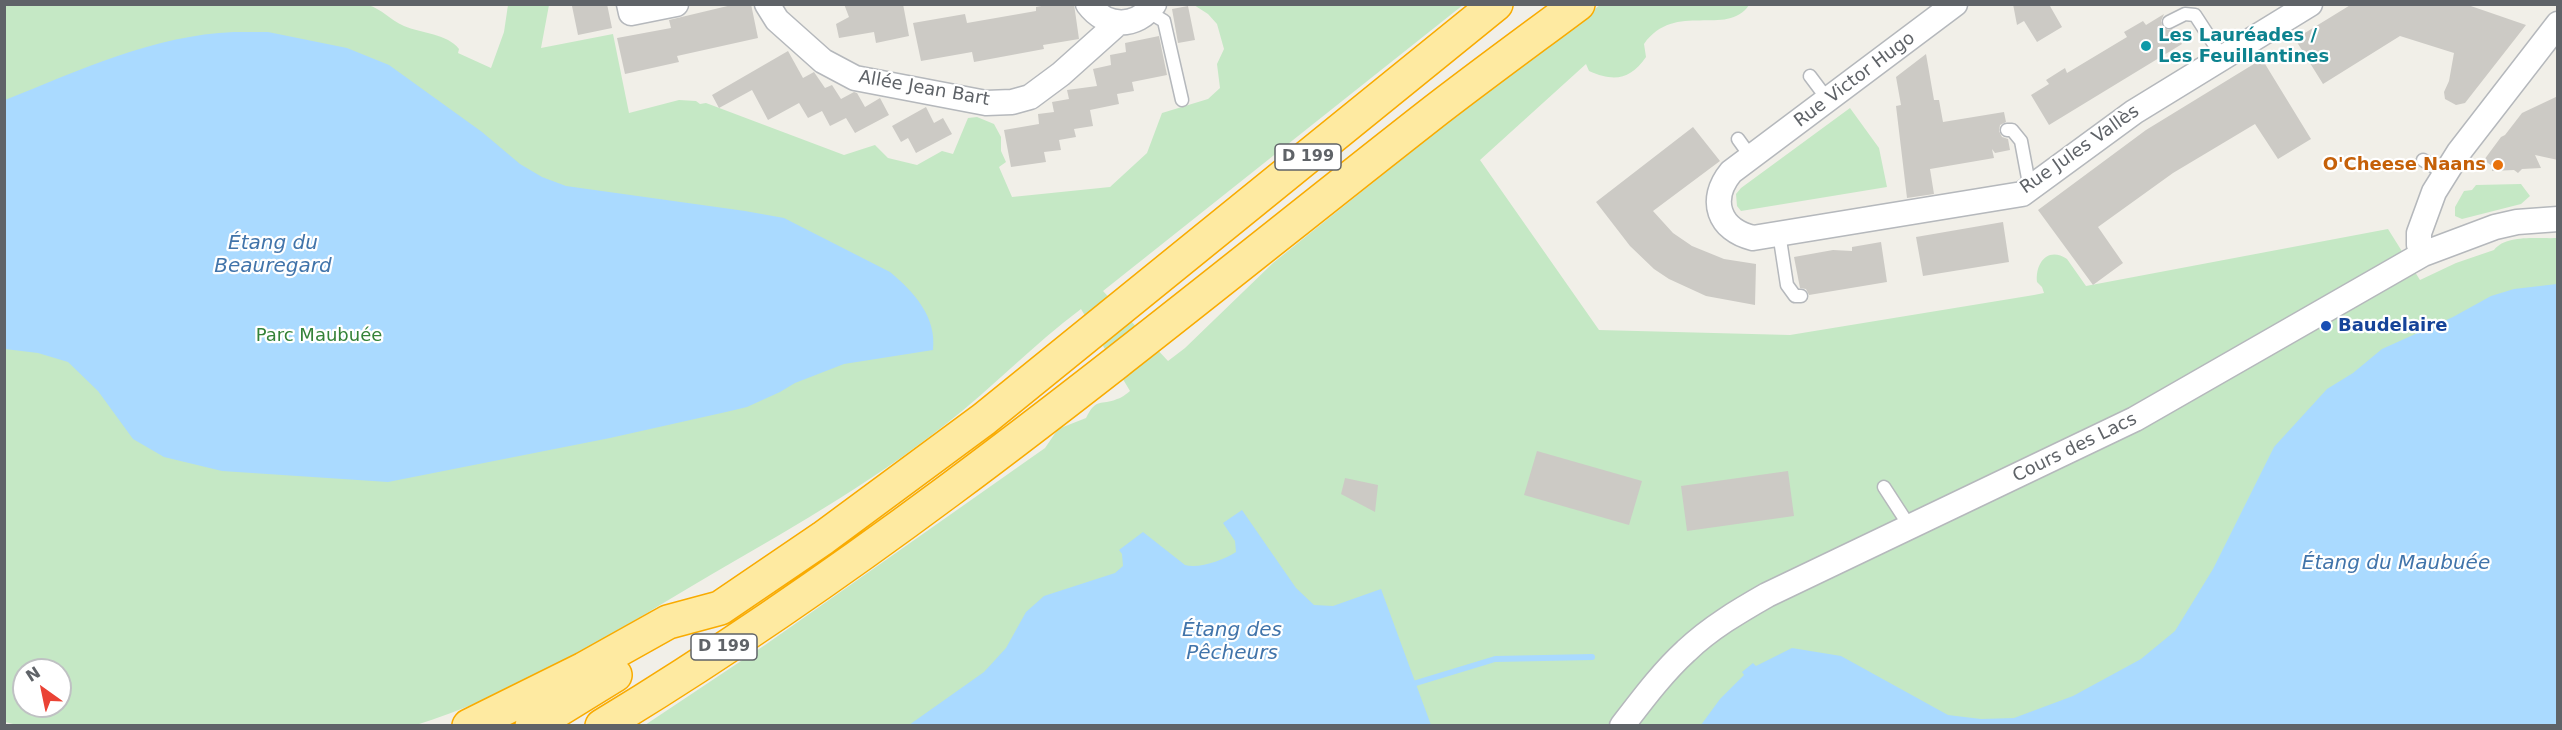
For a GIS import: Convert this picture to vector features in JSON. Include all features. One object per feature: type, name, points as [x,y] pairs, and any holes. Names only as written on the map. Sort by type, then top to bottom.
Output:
[{"type":"highway","name":"D 199","points":[[532,726],[720,608],[823,538],[930,460],[1138,295],[1496,4]]},
{"type":"highway","name":"D 199","points":[[602,726],[737,639],[844,566],[979,468],[1428,116],[1578,4]]},
{"type":"highway","points":[[469,726],[584,669],[668,622],[720,608]]},
{"type":"street","points":[[629,4],[631,13],[676,4]]},
{"type":"street","name":"Allée Jean Bart","points":[[767,4],[777,20],[823,61],[855,78],[986,103],[1012,102],[1030,97],[1061,74],[1118,23],[1140,19],[1151,8]]},
{"type":"street","points":[[1088,4],[1105,20],[1118,23]]},
{"type":"street","name":"Rue Victor Hugo","points":[[1754,238],[1741,235],[1728,225],[1720,212],[1718,200],[1720,184],[1748,151],[1828,100],[1956,4]]},
{"type":"street","name":"Rue Jules Vallès","points":[[1754,238],[2022,194],[2134,112],[2310,4]]},
{"type":"street","points":[[2423,254],[2419,245],[2419,233],[2434,192],[2459,152],[2558,24]]},
{"type":"street","name":"Cours des Lacs","points":[[1622,726],[1647,693],[1687,650],[1740,611],[1826,566],[2135,419],[2423,254],[2495,227],[2556,218]]},
{"type":"lane","points":[[1151,8],[1164,21],[1182,100]]},
{"type":"lane","points":[[2169,22],[2185,14],[2195,15],[2223,58]]},
{"type":"lane","points":[[1810,76],[1828,100]]},
{"type":"lane","points":[[2007,130],[2012,130],[2019,137],[2030,189]]},
{"type":"lane","points":[[2422,160],[2446,174]]},
{"type":"lane","points":[[1779,233],[1787,285],[1795,296],[1801,296]]},
{"type":"lane","points":[[1884,487],[1910,527]]},
{"type":"green space","name":"Parc Maubuée","points":[[4,5],[368,5],[404,26],[448,40],[459,49],[458,53],[491,68],[504,32],[508,5],[549,5],[541,48],[613,34],[629,113],[679,100],[696,101],[844,155],[875,145],[888,158],[917,165],[942,151],[953,154],[968,118],[977,117],[994,124],[1001,137],[1001,151],[1006,162],[999,167],[1012,197],[1110,187],[1147,153],[1162,113],[1208,99],[1220,88],[1217,64],[1224,49],[1217,24],[1208,14],[1194,5],[1463,5],[1103,291],[1168,361],[1185,348],[1273,263],[1442,127],[1600,5],[1749,5],[1739,14],[1728,19],[1685,21],[1670,24],[1657,31],[1644,44],[1646,57],[1640,65],[1621,77],[1606,77],[1589,71],[1586,64],[1480,160],[1599,330],[1790,335],[2034,295],[2044,293],[2037,282],[2038,269],[2044,258],[2054,254],[2067,259],[2086,286],[2388,229],[2420,280],[2456,263],[2494,250],[2499,245],[2514,239],[2557,238],[2557,725],[645,725],[765,645],[1045,448],[1058,429],[1086,418],[1093,407],[1099,403],[1119,398],[1130,391],[1081,309],[946,424],[856,488],[594,644],[524,681],[451,713],[413,726],[21,726],[5,722]]},
{"type":"green space","points":[[1850,108],[1879,148],[1887,187],[1741,211],[1737,206],[1736,194],[1741,188]]},
{"type":"green space","points":[[2521,184],[2530,196],[2521,204],[2462,219],[2455,216],[2455,207],[2464,191],[2472,190],[2476,185]]},
{"type":"water","name":"Étang du Beauregard","points":[[268,32],[347,48],[389,65],[482,132],[520,164],[542,177],[566,186],[784,218],[890,272],[922,306],[931,327],[933,350],[844,364],[795,383],[747,407],[610,438],[388,482],[222,471],[164,457],[133,439],[98,391],[68,362],[38,353],[5,349],[5,100],[146,47],[204,35]]},
{"type":"water","name":"Étang du Maubuée","points":[[2557,284],[2557,725],[1701,725],[1720,699],[1744,675],[1742,672],[1753,663],[1756,666],[1792,648],[1841,656],[1948,715],[1981,719],[2014,718],[2073,696],[2141,659],[2175,631],[2213,569],[2274,447],[2327,389],[2353,373],[2382,349],[2453,317],[2491,296],[2514,289]]},
{"type":"water","name":"Étang des Pêcheurs","points":[[1242,510],[1296,588],[1314,605],[1333,606],[1381,589],[1431,725],[909,725],[984,672],[1006,648],[1026,612],[1044,596],[1115,573],[1123,566],[1122,554],[1119,550],[1143,532],[1185,565],[1204,565],[1236,552],[1235,541],[1223,523]]},
{"type":"building","points":[[607,4],[612,28],[578,35],[572,6]]},
{"type":"building","points":[[736,4],[751,4],[758,38],[677,56],[679,62],[625,74],[617,38],[671,28],[669,20]]},
{"type":"building","points":[[844,4],[903,4],[909,36],[876,43],[874,32],[839,38],[836,24],[849,17]]},
{"type":"building","points":[[1074,4],[1079,39],[1043,45],[1044,49],[974,62],[972,52],[921,61],[913,23],[965,14],[967,23],[1036,11],[1036,7]]},
{"type":"building","points":[[2013,4],[2052,4],[2050,6],[2062,27],[2037,42],[2024,21],[2017,25]]},
{"type":"building","points":[[2352,4],[2465,4],[2526,25],[2465,103],[2456,105],[2445,99],[2444,92],[2449,81],[2454,53],[2400,36],[2323,84],[2295,39]]},
{"type":"building","points":[[1188,6],[1195,40],[1178,43],[1172,9]]},
{"type":"building","points":[[2164,14],[2161,21],[2162,26],[2168,30],[2173,29],[2182,44],[2049,125],[2031,95],[2049,84],[2046,80],[2065,68],[2067,73],[2127,37],[2124,32],[2143,21],[2146,25]]},
{"type":"building","points":[[1159,36],[1167,75],[1132,82],[1134,91],[1117,94],[1119,104],[1090,110],[1093,126],[1074,129],[1076,137],[1059,140],[1061,150],[1044,152],[1046,162],[1011,167],[1004,130],[1039,124],[1038,114],[1054,112],[1052,102],[1069,99],[1067,90],[1097,86],[1093,69],[1111,65],[1110,55],[1126,52],[1125,43]]},
{"type":"building","points":[[788,51],[803,78],[814,72],[825,88],[832,85],[841,99],[854,92],[857,93],[865,107],[880,98],[889,115],[855,133],[846,118],[830,126],[822,111],[808,118],[799,103],[768,120],[752,90],[719,108],[712,95]]},
{"type":"building","points":[[1926,54],[1934,100],[1939,100],[1943,122],[2004,112],[2006,122],[2000,125],[1999,131],[2002,137],[2008,139],[2010,150],[1995,153],[1992,149],[1994,158],[1930,169],[1934,194],[1907,198],[1896,106],[1901,105],[1896,77]]},
{"type":"building","points":[[2262,59],[2311,139],[2278,159],[2255,124],[2173,173],[2098,227],[2123,263],[2093,285],[2038,210],[2146,130]]},
{"type":"building","points":[[2558,96],[2558,160],[2535,155],[2541,168],[2522,169],[2518,173],[2514,170],[2492,171],[2492,166],[2484,160],[2522,113]]},
{"type":"building","points":[[926,107],[934,123],[943,118],[952,134],[916,153],[908,138],[901,142],[892,126]]},
{"type":"building","points":[[1693,127],[1720,161],[1653,211],[1673,233],[1692,246],[1724,259],[1756,264],[1755,305],[1706,296],[1669,279],[1654,269],[1630,246],[1596,202]]},
{"type":"building","points":[[2003,222],[2009,262],[1923,276],[1916,237]]},
{"type":"building","points":[[1881,242],[1887,282],[1809,295],[1806,289],[1800,288],[1794,257],[1833,250],[1852,251],[1852,247]]},
{"type":"building","points":[[1537,451],[1642,481],[1629,525],[1524,495]]},
{"type":"building","points":[[1788,471],[1794,516],[1687,531],[1681,486]]},
{"type":"building","points":[[1345,478],[1378,485],[1375,512],[1341,494]]},
{"type":"waterway","points":[[1416,683],[1495,659],[1592,657]]},
{"type":"place","name":"Les Lauréades / Les Feuillantines","points":[[2146,46]]},
{"type":"place","name":"O'Cheese Naans","points":[[2498,165]]},
{"type":"place","name":"Baudelaire","points":[[2326,326]]}]
